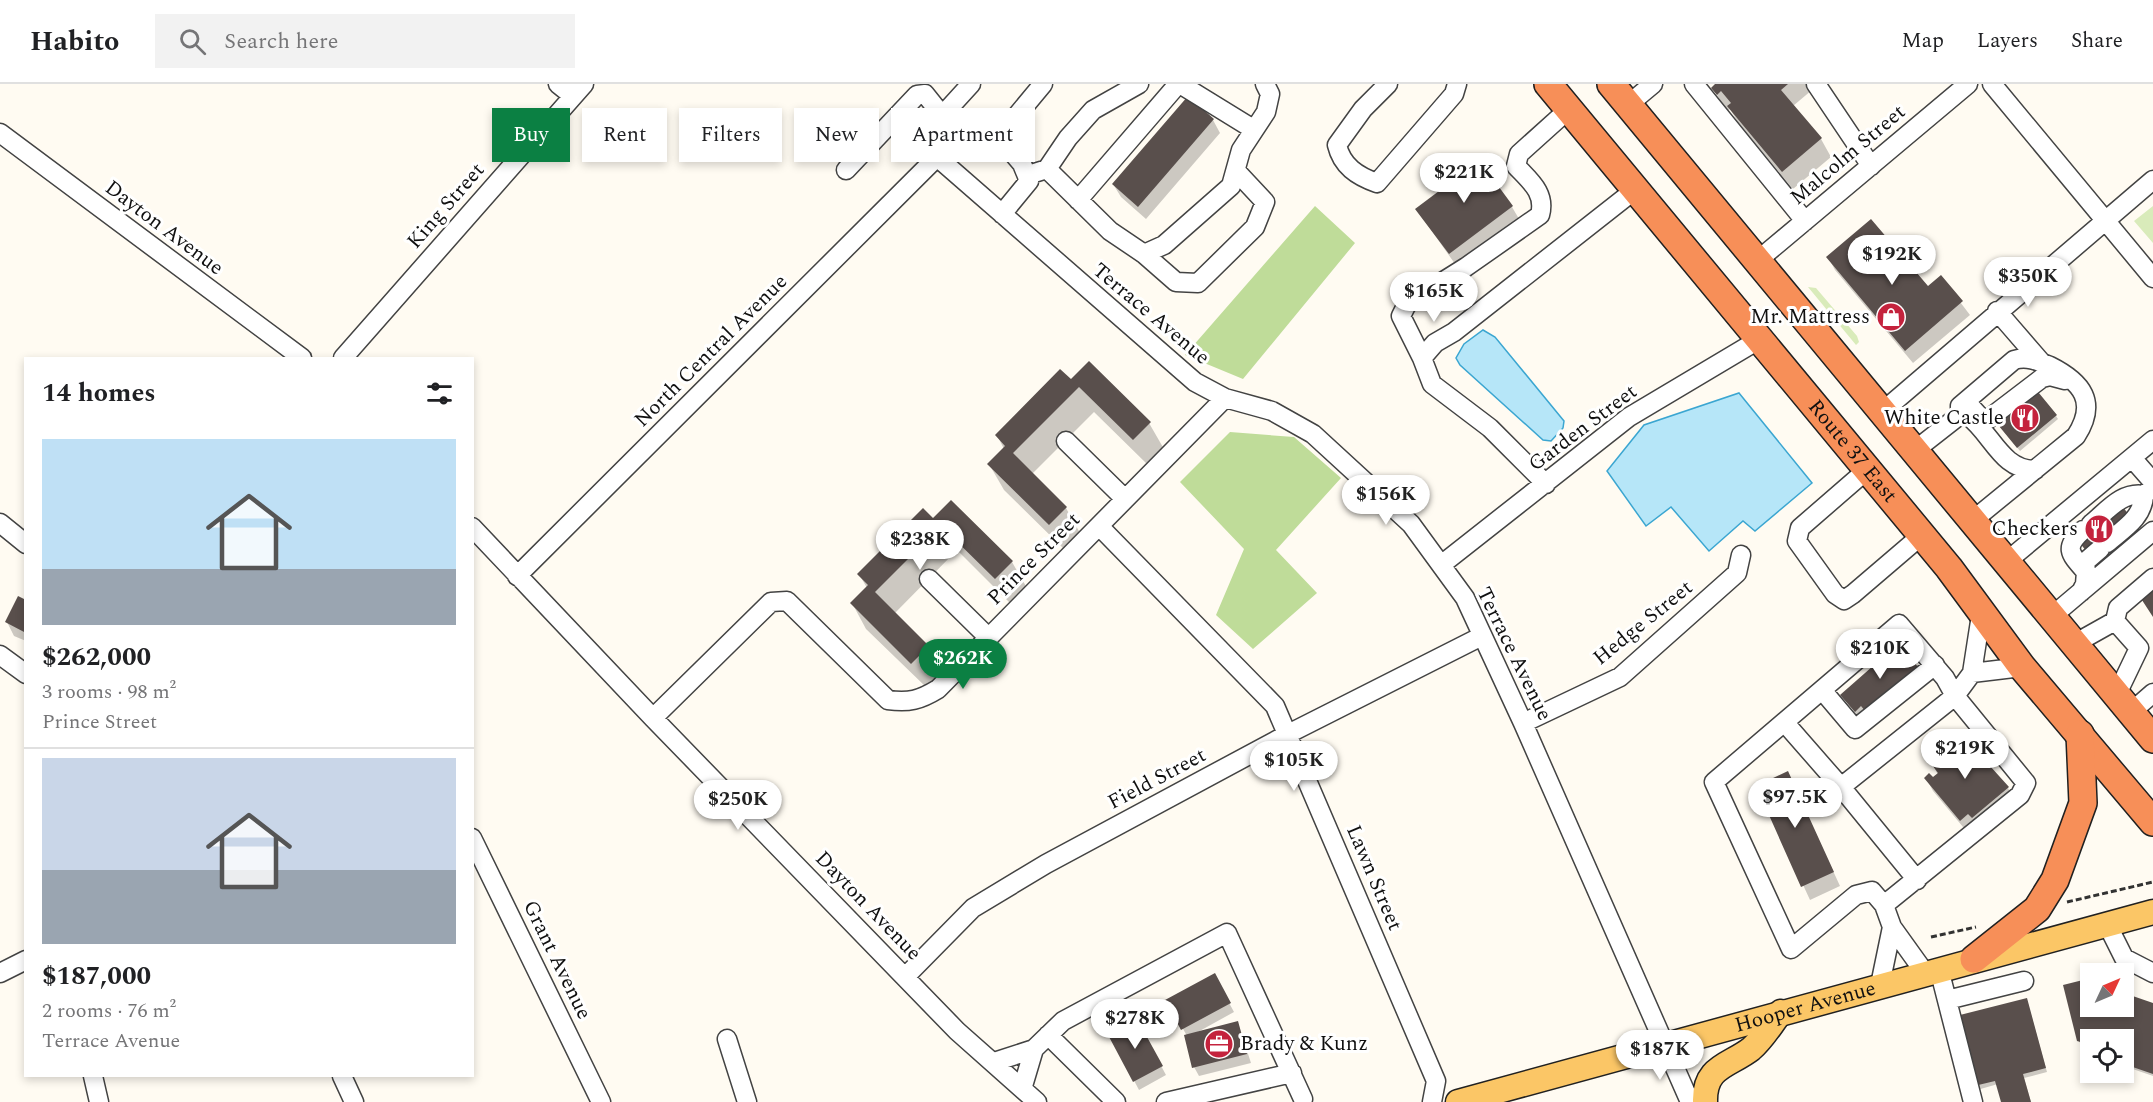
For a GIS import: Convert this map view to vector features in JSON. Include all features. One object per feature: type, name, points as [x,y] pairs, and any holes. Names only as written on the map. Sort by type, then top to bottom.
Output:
[{"type":"highway","name":"Route 37 East","points":[[1548,84],[1922,535],[2022,668],[2153,822]]},
{"type":"highway","points":[[1611,84],[2153,739]]},
{"type":"highway","points":[[1974,959],[2037,909],[2055,880],[2083,803],[2080,734]]},
{"type":"main road","name":"Hooper Avenue","points":[[1458,1102],[1663,1044],[2153,912]]},
{"type":"main road","points":[[1705,1102],[1711,1077],[1718,1067],[1752,1048],[1781,1012]]},
{"type":"street","points":[[558,84],[578,90]]},
{"type":"street","points":[[949,108],[971,84]]},
{"type":"street","points":[[1002,214],[1029,181],[1028,175],[999,137],[1043,84]]},
{"type":"street","points":[[1028,175],[1047,169],[1068,138],[1094,110],[1139,84]]},
{"type":"street","points":[[1078,200],[1179,84],[1253,129]]},
{"type":"street","points":[[1144,254],[1164,245],[1231,186],[1241,150],[1266,112],[1270,94],[1265,84]]},
{"type":"street","points":[[1388,84],[1363,109],[1337,145],[1347,166],[1360,177],[1377,183],[1454,94],[1457,84]]},
{"type":"street","points":[[1629,104],[1653,84]]},
{"type":"street","points":[[1694,84],[1805,221]]},
{"type":"street","points":[[1816,84],[1871,166]]},
{"type":"street","name":"Malcolm Street","points":[[1757,261],[1968,84]]},
{"type":"street","points":[[1992,84],[2153,278]]},
{"type":"street","name":"King Street","points":[[344,357],[578,90]]},
{"type":"street","points":[[846,170],[914,90],[925,94],[936,108]]},
{"type":"street","points":[[1546,484],[1490,428],[1432,384],[1401,316],[1407,304],[1466,267],[1540,215],[1543,204],[1540,193],[1516,166],[1519,154],[1569,109]]},
{"type":"street","name":"Dayton Avenue","points":[[0,133],[301,357]]},
{"type":"street","name":"North Central Avenue","points":[[517,576],[932,162]]},
{"type":"street","name":"Terrace Avenue","points":[[943,162],[1195,382],[1225,398],[1272,411],[1313,434],[1411,524],[1465,598],[1523,723],[1690,1102]]},
{"type":"street","points":[[1047,169],[1110,231],[1144,254],[1176,282],[1198,283],[1255,227],[1265,201],[1236,171]]},
{"type":"street","points":[[1882,412],[1997,311],[2153,180]]},
{"type":"street","points":[[1422,358],[1436,343],[1454,332],[1636,189]]},
{"type":"street","points":[[1997,311],[2043,363]]},
{"type":"street","name":"Garden Street","points":[[1441,565],[1629,417],[1760,339]]},
{"type":"street","points":[[1960,415],[1960,406],[2014,360],[2029,358],[2043,363],[2077,384],[2082,390],[2086,409],[2081,428],[2076,436],[1972,520]]},
{"type":"street","points":[[1987,420],[2042,378],[2050,376],[2077,384]]},
{"type":"street","name":"Prince Street","points":[[654,718],[771,602],[787,601],[875,690],[888,700],[906,702],[922,699],[938,689],[1225,398]]},
{"type":"street","points":[[1914,451],[1972,408],[1983,420],[1987,420]]},
{"type":"street","points":[[1960,415],[1966,414],[1974,420],[2009,462],[2022,468],[2035,470]]},
{"type":"street","points":[[1987,420],[1988,427],[2009,462]]},
{"type":"street","points":[[2007,562],[2153,440]]},
{"type":"street","points":[[1066,441],[1125,500]]},
{"type":"street","points":[[2132,458],[2150,488]]},
{"type":"street","points":[[1868,469],[1800,528],[1797,541],[1835,594],[1844,600],[1853,594],[1922,535]]},
{"type":"street","points":[[2086,572],[2073,558],[2070,543],[2120,500],[2150,488]]},
{"type":"street","points":[[2081,592],[2086,582],[2085,562],[2136,519],[2150,488]]},
{"type":"street","points":[[0,523],[24,542]]},
{"type":"street","name":"Lawn Street","points":[[1099,526],[1275,706],[1436,1081],[1431,1102]]},
{"type":"street","name":"Dayton Avenue","points":[[474,529],[957,1031],[1023,1086],[1037,1102]]},
{"type":"street","points":[[2052,618],[2153,531]]},
{"type":"street","name":"Hedge Street","points":[[1523,723],[1620,677],[1737,573],[1742,555]]},
{"type":"street","points":[[2074,644],[2115,621],[2118,608],[2153,578]]},
{"type":"street","points":[[929,579],[988,638]]},
{"type":"street","points":[[1841,787],[1955,696],[1972,673],[1982,615]]},
{"type":"street","points":[[2115,621],[2146,650],[2123,704]]},
{"type":"street","points":[[1884,904],[1917,880],[2020,795],[2026,783],[1955,696],[1935,665],[1899,624],[1714,782],[1791,949],[1856,895],[1872,891],[1884,904],[1892,927],[1932,971],[1947,1000],[1973,1102]]},
{"type":"street","name":"Field Street","points":[[906,976],[973,908],[1046,864],[1288,734],[1482,636]]},
{"type":"street","points":[[0,655],[24,673]]},
{"type":"street","points":[[1822,690],[1855,729],[1935,665]]},
{"type":"street","points":[[1972,673],[2022,668]]},
{"type":"street","points":[[2123,704],[2153,693]]},
{"type":"street","points":[[1785,723],[1917,880]]},
{"type":"street","name":"Grant Avenue","points":[[474,842],[601,1102]]},
{"type":"street","points":[[2107,924],[2124,958],[2153,973]]},
{"type":"street","points":[[1880,985],[1892,927]]},
{"type":"street","points":[[994,1062],[1034,1049],[1063,1021],[1227,933],[1304,1101]]},
{"type":"street","points":[[0,973],[24,961]]},
{"type":"street","points":[[1947,1000],[2024,981]]},
{"type":"street","points":[[1048,1035],[1116,1102]]},
{"type":"street","points":[[727,1039],[747,1102]]},
{"type":"street","points":[[1023,1086],[1034,1049]]},
{"type":"street","points":[[1166,1102],[1292,1073]]},
{"type":"street","points":[[93,1077],[99,1102]]},
{"type":"street","points":[[342,1077],[354,1102]]},
{"type":"path","points":[[2056,904],[2153,882]]},
{"type":"path","points":[[1931,937],[1986,925]]},
{"type":"green space","points":[[1315,206],[1355,243],[1243,379],[1185,355]]},
{"type":"green space","points":[[2153,206],[2153,243],[2134,221]]},
{"type":"green space","points":[[1808,287],[1816,288],[1857,336],[1859,342],[1856,345]]},
{"type":"green space","points":[[1230,432],[1294,437],[1341,478],[1276,550],[1317,593],[1253,649],[1216,615],[1244,549],[1180,482]]},
{"type":"water","points":[[1483,330],[1495,337],[1564,421],[1563,428],[1551,441],[1543,440],[1460,365],[1456,358],[1464,344]]},
{"type":"water","points":[[1739,393],[1812,483],[1755,531],[1743,521],[1709,551],[1671,507],[1646,526],[1607,471],[1644,425]]},
{"type":"building","points":[[1715,84],[1788,84],[1781,90],[1822,138],[1782,172],[1727,106],[1731,103],[1721,91],[1717,95],[1711,88]]},
{"type":"building","points":[[1188,96],[1214,119],[1138,207],[1112,184]]},
{"type":"building","points":[[1474,153],[1513,206],[1449,254],[1415,209],[1447,185],[1441,177]]},
{"type":"building","points":[[1871,219],[1928,286],[1941,275],[1963,301],[1905,351],[1826,257]]},
{"type":"building","points":[[1089,361],[1151,422],[1133,440],[1079,387],[1013,453],[1067,507],[1049,525],[987,464],[1005,446],[995,435],[1060,369],[1071,379]]},
{"type":"building","name":"White Castle","points":[[2034,387],[2057,415],[2017,448],[1994,420]]},
{"type":"building","points":[[951,500],[1013,561],[995,579],[941,526],[875,592],[929,646],[911,664],[850,603],[868,585],[857,574],[923,508],[933,518]]},
{"type":"building","name":"Checkers","points":[[2122,506],[2130,516],[2087,552],[2079,542]]},
{"type":"building","points":[[2153,586],[2153,617],[2140,597]]},
{"type":"building","points":[[18,596],[24,599],[24,632],[5,622]]},
{"type":"building","points":[[1898,644],[1919,668],[1866,712],[1861,706],[1855,712],[1840,695]]},
{"type":"building","points":[[1962,735],[2009,787],[1972,818],[1968,814],[1960,821],[1924,778],[1929,773],[1933,777],[1938,773],[1930,762]]},
{"type":"building","points":[[1788,771],[1834,872],[1801,887],[1756,786]]},
{"type":"building","points":[[1215,973],[1231,1003],[1181,1030],[1165,1000]]},
{"type":"building","points":[[2080,981],[2080,1017],[2134,1017],[2134,996],[2153,1003],[2153,1074],[2134,1067],[2134,1029],[2080,1029],[2080,1042],[2077,1041],[2063,985]]},
{"type":"building","points":[[2027,998],[2046,1068],[2023,1074],[2031,1102],[2001,1102],[1995,1081],[1974,1086],[1956,1016]]},
{"type":"building","points":[[1136,1017],[1163,1066],[1133,1082],[1107,1033]]},
{"type":"building","points":[[1238,1021],[1247,1054],[1192,1068],[1184,1035]]},
{"type":"place","name":"Mr. Mattress","points":[[1891,317]]},
{"type":"place","name":"White Castle","points":[[2025,418]]},
{"type":"place","name":"Checkers","points":[[2099,529]]},
{"type":"place","name":"Brady & Kunz","points":[[1219,1044]]}]
